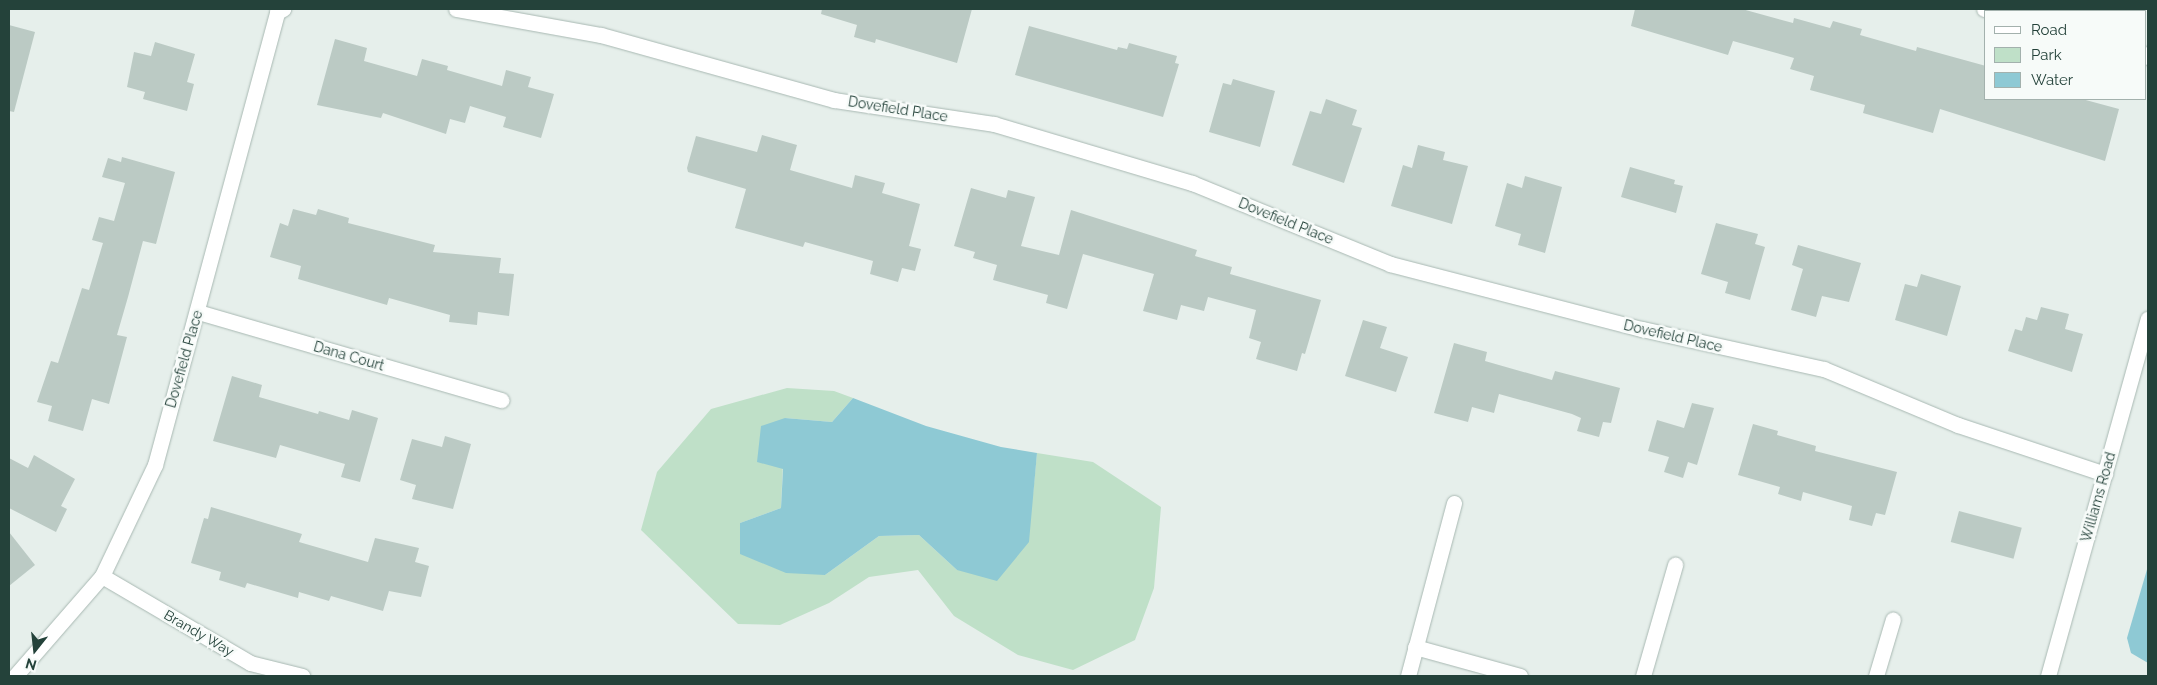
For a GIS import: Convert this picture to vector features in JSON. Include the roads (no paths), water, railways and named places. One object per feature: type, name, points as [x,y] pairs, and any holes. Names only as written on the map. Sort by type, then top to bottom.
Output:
[{"type":"street","name":"Dovefield Place","points":[[15,676],[102,576],[155,465],[198,312],[277,12],[283,9]]},
{"type":"street","name":"Dovefield Place","points":[[456,9],[499,13],[601,35],[834,100],[994,124],[1192,183],[1390,264],[1642,329],[1824,369],[1958,425],[2105,474]]},
{"type":"street","name":"Dana Court","points":[[198,312],[501,400]]},
{"type":"street","name":"Williams Road","points":[[2048,676],[2148,319]]},
{"type":"street","points":[[1408,676],[1454,503]]},
{"type":"street","points":[[1643,676],[1674,565]]},
{"type":"street","name":"Brandy Way","points":[[102,576],[250,663],[302,676]]},
{"type":"street","points":[[1876,676],[1893,618]]},
{"type":"street","points":[[1415,647],[1520,676]]},
{"type":"water","points":[[853,398],[926,426],[1001,447],[1037,453],[1029,542],[997,581],[957,570],[919,535],[879,536],[825,575],[786,573],[740,554],[740,523],[781,508],[783,469],[757,462],[761,426],[785,418],[832,422]]},
{"type":"water","points":[[2148,566],[2148,663],[2131,653],[2127,638]]}]
